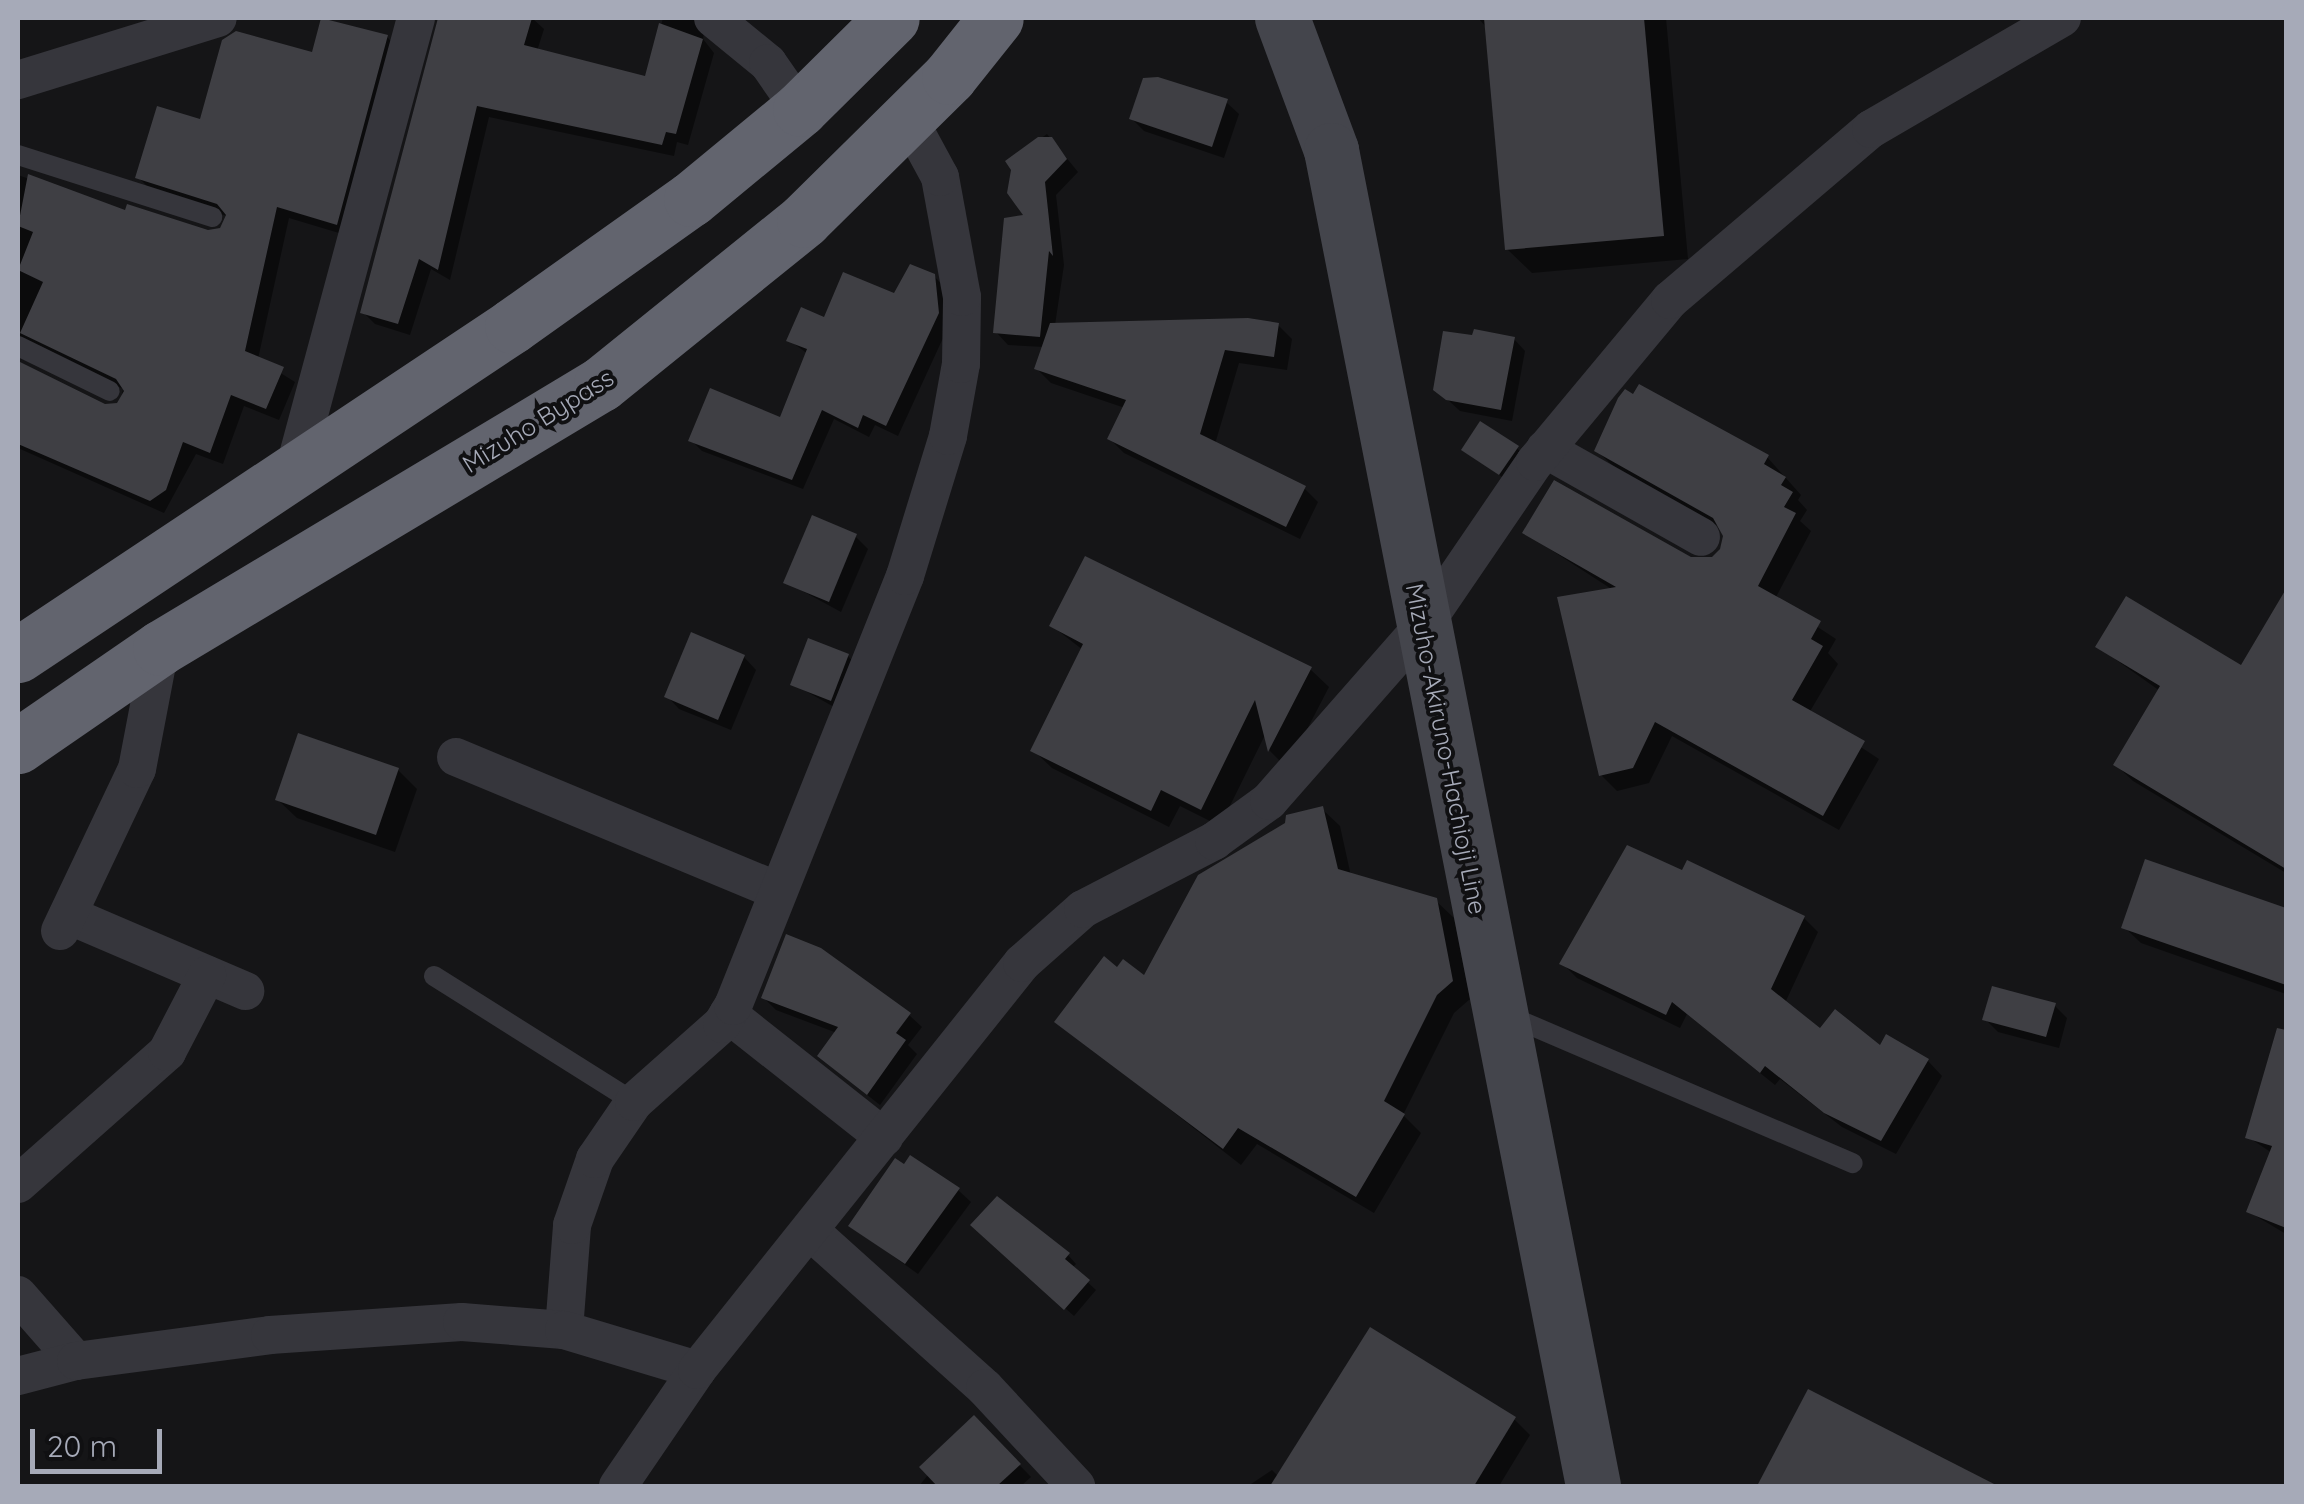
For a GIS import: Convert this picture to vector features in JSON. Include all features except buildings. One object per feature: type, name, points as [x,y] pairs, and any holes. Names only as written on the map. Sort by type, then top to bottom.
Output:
[{"type":"highway","points":[[18,654],[293,474],[675,211],[800,109],[892,18]]},
{"type":"highway","name":"Mizuho Bypass","points":[[18,746],[160,648],[601,384],[704,306],[909,120],[996,18]]},
{"type":"main road","name":"Mizuho-Akiruno-Hachioji Line","points":[[1282,18],[1331,150],[1496,1010],[1593,1486]]},
{"type":"street","points":[[18,80],[218,18]]},
{"type":"street","points":[[293,474],[416,18]]},
{"type":"street","points":[[713,18],[768,63],[800,109]]},
{"type":"street","points":[[618,1486],[697,1370],[1022,963],[1083,909],[1214,841],[1269,801],[1423,626],[1545,449],[1670,300],[1871,129],[2062,18]]},
{"type":"street","points":[[564,1330],[572,1226],[596,1159],[634,1102],[728,1014],[905,576],[948,436],[962,364],[962,296],[940,177],[909,120]]},
{"type":"street","points":[[1545,449],[1701,537]]},
{"type":"street","points":[[160,648],[138,769],[64,923],[245,991]]},
{"type":"street","points":[[456,757],[776,890]]},
{"type":"street","points":[[18,1184],[166,1052],[206,974]]},
{"type":"street","points":[[728,1014],[884,1138]]},
{"type":"street","points":[[810,1231],[985,1388],[1076,1486]]},
{"type":"street","points":[[18,1295],[76,1362]]},
{"type":"street","points":[[18,1376],[76,1362],[372,1324],[462,1322],[564,1330],[697,1370]]},
{"type":"lane","points":[[18,154],[212,218]]},
{"type":"lane","points":[[18,346],[110,391]]},
{"type":"lane","points":[[434,976],[634,1102]]},
{"type":"lane","points":[[1496,1010],[1852,1164]]}]
